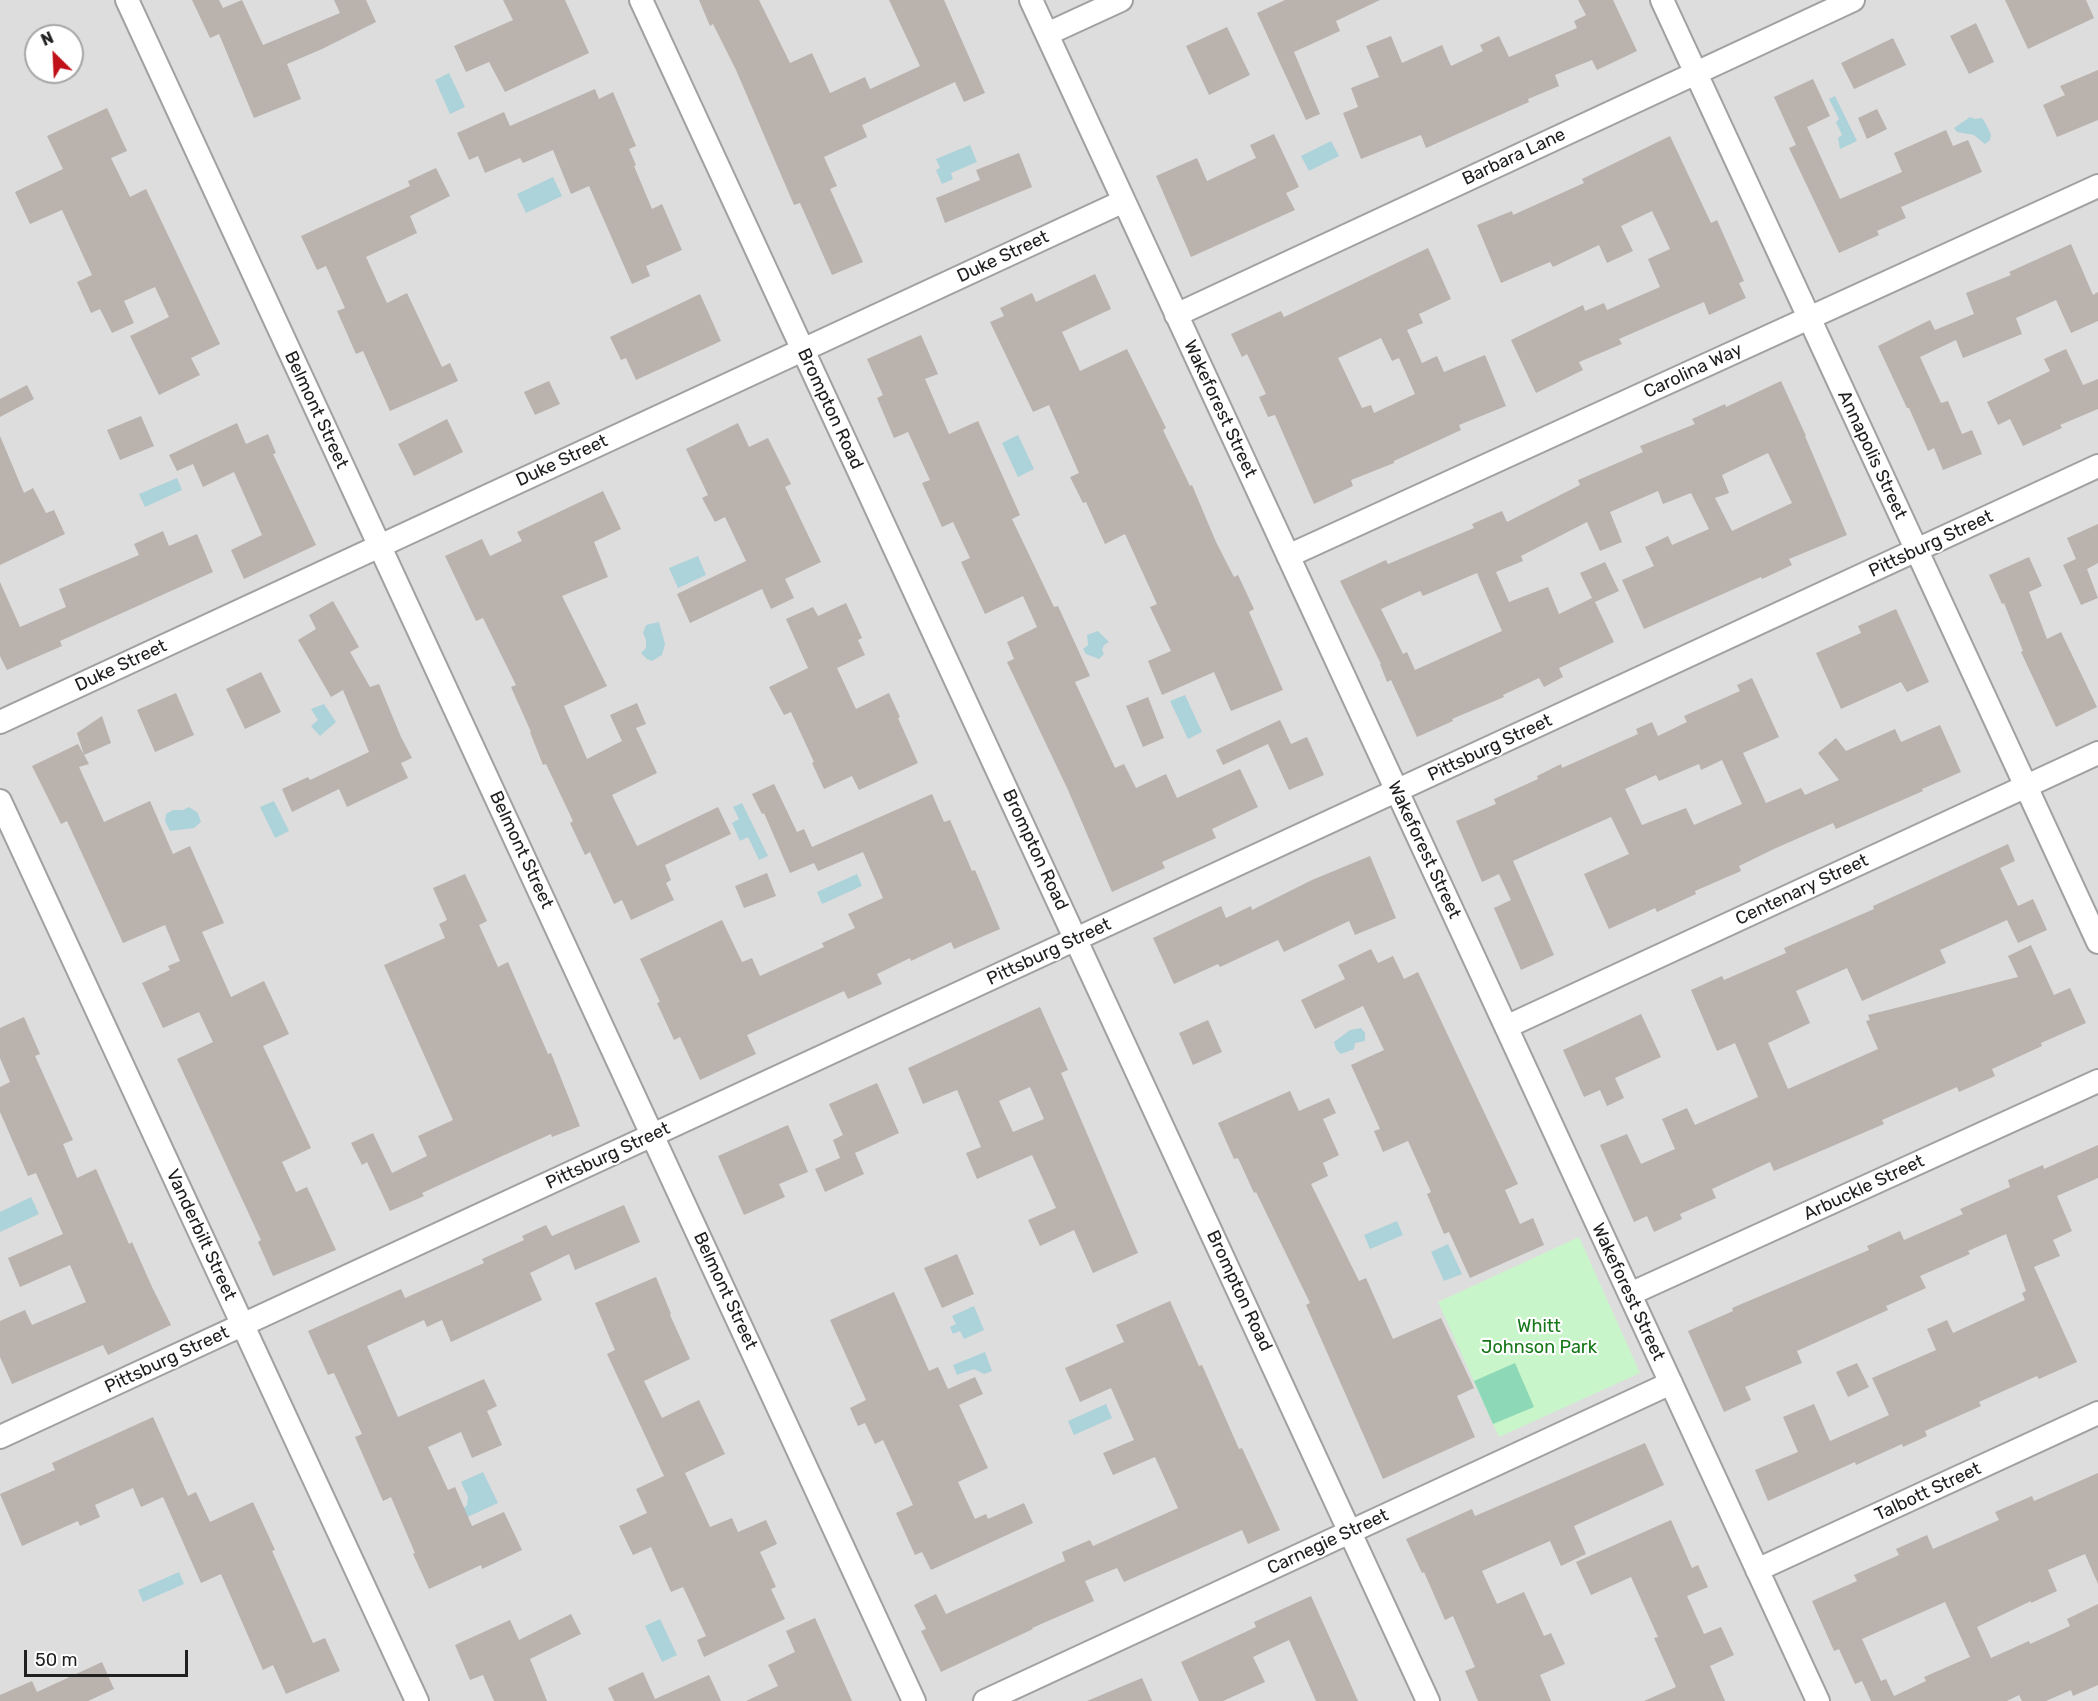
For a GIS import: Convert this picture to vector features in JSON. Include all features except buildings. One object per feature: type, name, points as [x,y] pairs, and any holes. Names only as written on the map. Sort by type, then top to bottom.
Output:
[{"type":"street","name":"Belmont Street","points":[[127,0],[915,1701]]},
{"type":"street","name":"Brompton Road","points":[[641,0],[1428,1701]]},
{"type":"street","name":"Wakeforest Street","points":[[1031,0],[1818,1701]]},
{"type":"street","points":[[1047,34],[1121,0]]},
{"type":"street","name":"Annapolis Street","points":[[1662,0],[2098,942]]},
{"type":"street","name":"Barbara Lane","points":[[1176,315],[1853,0]]},
{"type":"street","name":"Carolina Way","points":[[1288,556],[2098,186]]},
{"type":"street","name":"Duke Street","points":[[0,722],[1124,201]]},
{"type":"street","name":"Pittsburg Street","points":[[0,1437],[2098,466]]},
{"type":"street","name":"Centenary Street","points":[[1506,1027],[2098,753]]},
{"type":"street","name":"Vanderbilt Street","points":[[0,801],[417,1701]]},
{"type":"street","name":"Arbuckle Street","points":[[1630,1294],[2098,1081]]},
{"type":"street","name":"Carnegie Street","points":[[985,1701],[1671,1383]]},
{"type":"street","name":"Talbott Street","points":[[1757,1570],[2098,1413]]},
{"type":"shaded area","points":[[0,0],[2098,0],[2098,1701],[0,1701]]},
{"type":"green space","name":"Whitt Johnson Park","points":[[1579,1237],[1640,1373],[1499,1437],[1438,1302]]},
{"type":"green space","points":[[1515,1363],[1534,1407],[1493,1424],[1474,1381]]},
{"type":"water","points":[[449,73],[465,107],[450,114],[435,80]]},
{"type":"water","points":[[1835,96],[1857,141],[1840,149],[1838,138],[1842,135],[1836,122],[1839,119],[1829,99]]},
{"type":"water","points":[[1970,117],[1982,118],[1986,124],[1991,135],[1990,140],[1985,144],[1974,135],[1957,132],[1954,128]]},
{"type":"water","points":[[1331,141],[1339,156],[1309,171],[1301,156]]},
{"type":"water","points":[[970,145],[977,162],[951,173],[953,179],[942,184],[936,170],[940,168],[936,159]]},
{"type":"water","points":[[553,177],[562,196],[526,213],[517,194]]},
{"type":"water","points":[[1018,435],[1034,469],[1018,477],[1002,443]]},
{"type":"water","points":[[177,478],[182,490],[145,507],[139,494]]},
{"type":"water","points":[[698,556],[706,575],[678,588],[669,568]]},
{"type":"water","points":[[659,622],[665,644],[662,655],[652,661],[641,653],[646,648],[643,633],[646,625]]},
{"type":"water","points":[[1098,631],[1109,642],[1104,645],[1102,650],[1104,654],[1099,659],[1086,654],[1083,649],[1088,645],[1087,635]]},
{"type":"water","points":[[1185,695],[1202,732],[1188,739],[1170,701]]},
{"type":"water","points":[[324,704],[336,722],[320,736],[311,726],[318,720],[311,709]]},
{"type":"water","points":[[274,801],[289,831],[275,838],[260,807]]},
{"type":"water","points":[[742,803],[768,856],[759,860],[748,837],[740,841],[732,823],[739,819],[733,807]]},
{"type":"water","points":[[189,807],[198,813],[201,822],[194,828],[170,831],[165,821],[166,814]]},
{"type":"water","points":[[857,874],[862,886],[822,904],[817,892]]},
{"type":"water","points":[[1361,1028],[1365,1033],[1365,1041],[1355,1043],[1354,1049],[1341,1054],[1334,1042],[1350,1030]]},
{"type":"water","points":[[31,1197],[39,1214],[0,1232],[0,1212]]},
{"type":"water","points":[[1397,1221],[1403,1235],[1370,1249],[1364,1235]]},
{"type":"water","points":[[1448,1244],[1462,1274],[1444,1281],[1431,1252]]},
{"type":"water","points":[[974,1306],[984,1330],[964,1339],[960,1331],[953,1334],[950,1327],[956,1324],[952,1316]]},
{"type":"water","points":[[985,1352],[992,1371],[984,1374],[974,1369],[957,1375],[953,1365]]},
{"type":"water","points":[[1106,1404],[1112,1418],[1074,1435],[1068,1421]]},
{"type":"water","points":[[483,1472],[498,1503],[463,1519],[460,1512],[467,1505],[468,1497],[461,1482]]},
{"type":"water","points":[[179,1572],[184,1584],[143,1602],[138,1590]]},
{"type":"water","points":[[660,1619],[677,1655],[662,1662],[645,1626]]}]
